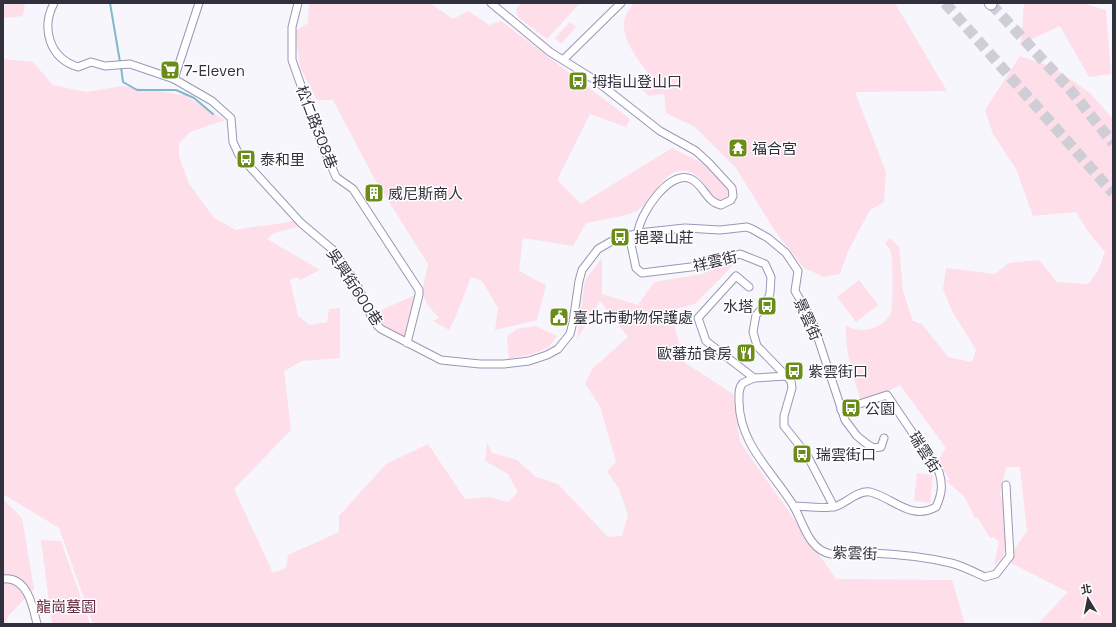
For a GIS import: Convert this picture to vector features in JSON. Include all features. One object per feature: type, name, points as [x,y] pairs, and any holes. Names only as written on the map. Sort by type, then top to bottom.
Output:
[{"type":"street","name":"吳興街600巷","points":[[54,3],[48,17],[47,28],[52,46],[65,61],[78,67],[91,62],[105,66],[130,64],[174,79],[212,101],[231,118],[233,142],[238,154],[301,223],[333,250],[356,285],[381,329],[441,360],[480,364],[530,361],[547,356],[558,349],[570,334],[580,276],[590,258],[604,245],[629,235]]},
{"type":"street","points":[[174,79],[199,3]]},
{"type":"street","name":"松仁路308巷","points":[[298,3],[293,23],[292,60],[321,142],[336,177],[353,189],[419,290],[406,343]]},
{"type":"street","points":[[491,3],[550,52],[564,59],[603,85],[660,131],[696,151],[732,188],[733,196],[731,200],[721,205],[710,200],[694,180],[686,177],[678,179],[668,184],[652,203],[639,224],[638,233]]},
{"type":"street","points":[[564,59],[621,3]]},
{"type":"street","name":"景雲街","points":[[629,235],[693,227],[720,230],[747,227],[768,238],[786,253],[798,271],[795,291],[812,320],[845,420],[857,436],[873,448],[881,447],[884,438]]},
{"type":"street","name":"祥雲街","points":[[629,235],[636,268],[642,273],[707,265],[740,254],[765,264],[771,277],[770,293],[767,303],[756,315],[753,332],[757,346],[787,376]]},
{"type":"street","points":[[749,287],[736,276],[698,318],[706,341],[754,378],[787,376],[791,381],[792,388],[784,416],[784,426],[808,455],[834,507]]},
{"type":"street","name":"紫雲街","points":[[754,378],[743,382],[739,389],[739,413],[743,429],[760,460],[794,506],[807,534],[818,548],[830,554],[867,553],[917,557],[953,563],[985,577],[991,576],[996,574],[1010,556],[1006,485]]},
{"type":"street","name":"瑞雲街","points":[[794,506],[834,507],[845,503],[860,493],[869,492],[885,498],[897,506],[919,512],[929,511],[936,507],[942,491],[942,482],[934,461],[887,394],[841,410]]},
{"type":"street","points":[[3,580],[14,580],[28,592],[37,624]]},
{"type":"green space","points":[[3,3],[25,3],[23,16],[3,18]]},
{"type":"green space","points":[[309,3],[430,3],[453,19],[468,11],[489,25],[501,21],[630,119],[626,127],[590,114],[557,180],[581,204],[672,148],[711,167],[731,190],[723,201],[713,195],[697,176],[686,171],[678,171],[664,179],[637,211],[621,216],[586,223],[573,246],[523,238],[519,271],[546,285],[537,320],[495,330],[498,308],[482,281],[471,277],[449,330],[433,321],[439,318],[428,304],[423,293],[428,264],[374,178],[333,100],[317,100],[300,67],[295,31],[308,23]]},
{"type":"green space","points":[[522,3],[580,3],[547,39],[518,17],[516,9]]},
{"type":"green space","points":[[635,3],[895,3],[947,91],[855,92],[886,172],[884,202],[870,210],[848,251],[840,274],[824,277],[804,268],[775,231],[736,168],[695,127],[666,113],[664,94],[649,96],[643,91],[647,83],[653,79],[633,52],[625,32],[624,22],[627,12]]},
{"type":"green space","points":[[1024,3],[1082,3],[1106,10],[1111,74],[1089,77],[1060,26],[1021,44]]},
{"type":"green space","points":[[570,22],[576,27],[561,44],[555,38]]},
{"type":"green space","points":[[1020,56],[1053,67],[1090,93],[1113,119],[1113,624],[1038,624],[1068,592],[1011,563],[1013,551],[1027,531],[1020,467],[1006,467],[1000,494],[1005,508],[1007,526],[1006,545],[1001,559],[994,565],[999,542],[993,537],[990,538],[978,518],[975,518],[964,496],[946,481],[950,480],[938,460],[946,448],[900,385],[888,391],[861,400],[848,354],[846,325],[858,330],[871,329],[883,323],[891,313],[892,257],[885,243],[890,238],[899,247],[903,291],[913,321],[922,324],[948,357],[972,362],[976,350],[952,311],[943,289],[946,268],[995,274],[1009,263],[1039,260],[1057,282],[1088,284],[1098,271],[1105,252],[1089,233],[1076,212],[1033,216],[1016,169],[993,134],[985,110]]},
{"type":"green space","points":[[3,59],[33,62],[53,85],[86,92],[123,86],[184,95],[225,120],[190,132],[179,143],[179,156],[188,182],[214,218],[236,230],[295,220],[298,227],[274,233],[267,239],[320,270],[300,280],[297,277],[290,280],[298,316],[310,325],[327,322],[329,309],[340,308],[340,358],[302,361],[284,371],[291,430],[234,489],[273,573],[286,568],[288,555],[339,532],[339,516],[386,464],[428,444],[465,499],[490,497],[508,502],[518,492],[508,474],[485,461],[487,443],[492,453],[517,460],[536,477],[558,484],[608,537],[622,536],[628,515],[619,489],[607,471],[616,462],[600,406],[585,384],[592,369],[628,337],[600,301],[577,339],[585,280],[602,258],[602,294],[638,305],[654,282],[702,274],[740,258],[695,304],[676,309],[672,316],[684,362],[733,394],[740,442],[836,579],[952,580],[965,624],[93,624],[59,528],[3,494]]},
{"type":"green space","points":[[859,280],[878,305],[856,322],[837,297]]},
{"type":"green space","points":[[415,295],[417,297],[406,338],[381,323],[375,316],[377,312]]},
{"type":"green space","points":[[536,326],[557,336],[549,347],[532,354],[509,359],[507,336],[517,329]]},
{"type":"green space","points":[[917,473],[933,475],[930,503],[914,501]]},
{"type":"green space","name":"龍崗墓園","points":[[3,499],[22,518],[34,589],[8,616],[6,624],[3,624]]},
{"type":"green space","name":"龍崗墓園","points":[[41,540],[61,541],[90,624],[52,624]]},
{"type":"waterway","points":[[110,3],[120,62]]},
{"type":"waterway","points":[[121,67],[123,82],[137,90],[176,90],[194,98],[213,114]]},
{"type":"tunnel","points":[[945,3],[1113,193]]},
{"type":"tunnel","points":[[991,4],[1068,87],[1113,143]]},
{"type":"place","name":"7-Eleven","points":[[170,70]]},
{"type":"place","name":"拇指山登山口","points":[[578,81]]},
{"type":"place","name":"福合宮","points":[[738,148]]},
{"type":"place","name":"泰和里","points":[[246,159]]},
{"type":"place","name":"威尼斯商人","points":[[374,193]]},
{"type":"place","name":"挹翠山莊","points":[[620,237]]},
{"type":"place","name":"水塔","points":[[767,306]]},
{"type":"place","name":"臺北市動物保護處","points":[[559,317]]},
{"type":"place","name":"歐蕃茄食房","points":[[746,353]]},
{"type":"place","name":"紫雲街口","points":[[794,371]]},
{"type":"place","name":"公園","points":[[851,408]]},
{"type":"place","name":"瑞雲街口","points":[[802,454]]}]
